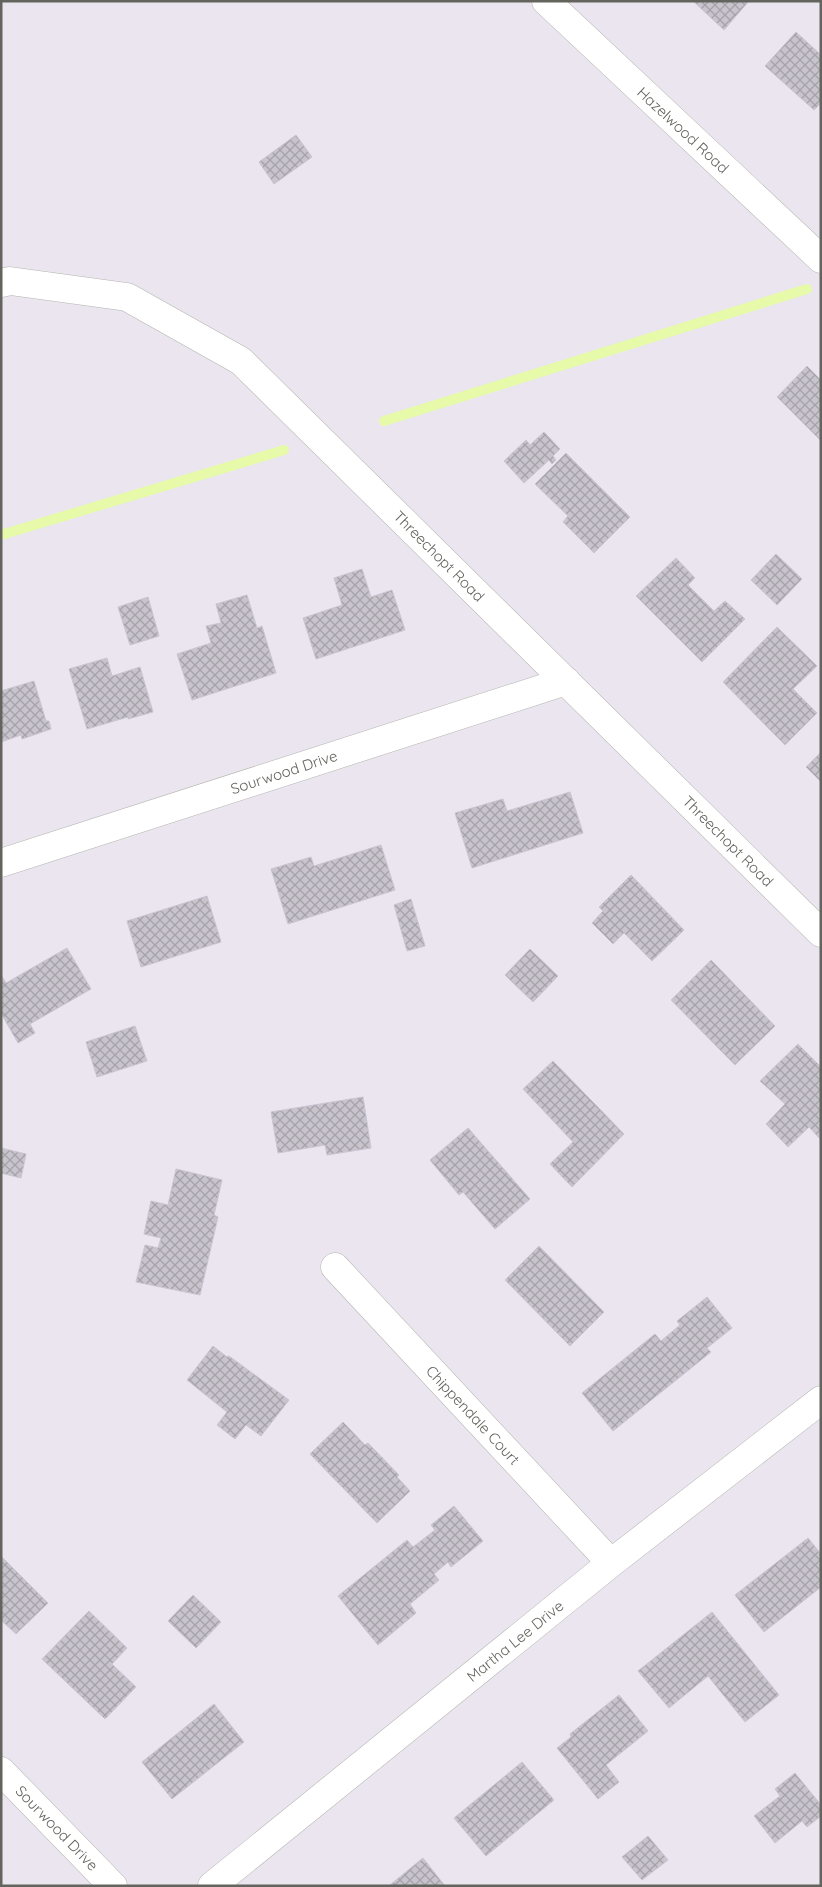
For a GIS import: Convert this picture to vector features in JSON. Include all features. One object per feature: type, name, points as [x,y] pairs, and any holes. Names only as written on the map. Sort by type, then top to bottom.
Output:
[{"type":"street","name":"Hazelwood Road","points":[[546,1],[821,259]]},
{"type":"street","name":"Threechopt Road","points":[[1,283],[10,282],[127,297],[241,361],[821,933]]},
{"type":"street","name":"Sourwood Drive","points":[[1,863],[566,681]]},
{"type":"street","name":"Chippendale Court","points":[[335,1268],[611,1563]]},
{"type":"street","name":"Martha Lee Drive","points":[[212,1886],[611,1563],[821,1400]]},
{"type":"street","name":"Sourwood Drive","points":[[1,1771],[113,1886]]},
{"type":"building","points":[[693,1],[749,1],[724,30]]},
{"type":"building","points":[[796,32],[821,55],[821,103],[814,110],[765,66]]},
{"type":"building","points":[[296,135],[312,157],[274,184],[259,162]]},
{"type":"building","points":[[807,366],[821,380],[821,441],[777,397]]},
{"type":"building","points":[[544,432],[560,449],[553,456],[556,460],[552,464],[549,460],[524,483],[504,461],[526,440],[530,445]]},
{"type":"building","points":[[566,453],[630,517],[594,553],[563,522],[568,516],[535,484]]},
{"type":"building","points":[[776,554],[802,579],[777,605],[751,580]]},
{"type":"building","points":[[676,558],[695,578],[688,585],[714,611],[725,601],[745,619],[702,662],[636,596]]},
{"type":"building","points":[[362,569],[371,597],[392,590],[405,630],[316,659],[303,618],[342,605],[334,578]]},
{"type":"building","points":[[247,595],[257,628],[262,626],[276,673],[192,700],[177,654],[211,643],[206,626],[221,623],[216,604]]},
{"type":"building","points":[[148,597],[159,636],[130,645],[118,607]]},
{"type":"building","points":[[777,627],[817,666],[793,689],[817,713],[785,745],[723,682]]},
{"type":"building","points":[[107,658],[112,676],[140,667],[153,712],[87,729],[69,669]]},
{"type":"building","points":[[34,681],[46,721],[49,721],[51,729],[22,739],[21,735],[1,742],[1,691]]},
{"type":"building","points":[[821,752],[821,782],[806,767]]},
{"type":"building","points":[[570,792],[583,833],[472,868],[455,813],[503,799],[507,811]]},
{"type":"building","points":[[381,845],[395,890],[288,924],[271,869],[311,857],[314,866]]},
{"type":"building","points":[[631,875],[684,930],[652,961],[624,933],[613,944],[592,923],[603,911],[599,907]]},
{"type":"building","points":[[207,896],[221,942],[141,967],[127,921]]},
{"type":"building","points":[[411,899],[425,946],[407,951],[394,905]]},
{"type":"building","points":[[67,948],[91,989],[30,1024],[35,1033],[18,1043],[1,1013],[1,975],[6,983]]},
{"type":"building","points":[[530,949],[558,976],[533,1002],[505,975]]},
{"type":"building","points":[[711,960],[775,1026],[735,1065],[671,1000]]},
{"type":"building","points":[[135,1026],[147,1061],[97,1077],[86,1042]]},
{"type":"building","points":[[798,1044],[821,1067],[821,1140],[809,1127],[788,1147],[766,1124],[785,1104],[760,1081]]},
{"type":"building","points":[[553,1061],[624,1134],[572,1187],[550,1164],[573,1142],[523,1089]]},
{"type":"building","points":[[363,1097],[371,1148],[327,1155],[325,1145],[278,1153],[271,1112]]},
{"type":"building","points":[[468,1128],[530,1199],[495,1229],[463,1192],[459,1195],[430,1160]]},
{"type":"building","points":[[1,1148],[26,1154],[21,1178],[1,1173]]},
{"type":"building","points":[[176,1169],[222,1180],[214,1215],[218,1217],[200,1295],[136,1282],[145,1245],[158,1248],[161,1238],[144,1234],[151,1201],[168,1205]]},
{"type":"building","points":[[539,1246],[604,1312],[570,1346],[505,1280]]},
{"type":"building","points":[[707,1297],[732,1328],[707,1348],[711,1352],[613,1431],[582,1393],[655,1334],[661,1341],[680,1325],[677,1321]]},
{"type":"building","points":[[213,1346],[289,1400],[261,1436],[246,1425],[235,1439],[217,1425],[227,1412],[187,1380]]},
{"type":"building","points":[[343,1422],[365,1445],[368,1443],[399,1475],[397,1477],[410,1491],[377,1523],[310,1454]]},
{"type":"building","points":[[454,1506],[483,1541],[451,1567],[448,1562],[434,1574],[439,1580],[410,1604],[416,1613],[378,1645],[338,1596],[407,1540],[413,1547],[435,1530],[431,1525]]},
{"type":"building","points":[[808,1538],[821,1554],[821,1587],[764,1632],[735,1595]]},
{"type":"building","points":[[1,1556],[48,1603],[16,1634],[1,1620]]},
{"type":"building","points":[[193,1595],[221,1622],[196,1648],[168,1621]]},
{"type":"building","points":[[89,1611],[127,1648],[112,1664],[136,1687],[105,1719],[42,1659]]},
{"type":"building","points":[[712,1612],[779,1695],[745,1722],[708,1676],[669,1708],[638,1671]]},
{"type":"building","points":[[619,1695],[648,1731],[606,1765],[619,1782],[598,1799],[557,1748],[571,1737],[570,1734]]},
{"type":"building","points":[[214,1704],[244,1742],[172,1799],[142,1762]]},
{"type":"building","points":[[522,1762],[554,1800],[486,1856],[454,1818]]},
{"type":"building","points":[[795,1773],[821,1805],[821,1816],[807,1827],[802,1821],[775,1843],[754,1816],[780,1796],[775,1789]]},
{"type":"building","points":[[648,1836],[668,1860],[642,1880],[622,1857]]},
{"type":"building","points":[[423,1858],[445,1886],[389,1886],[396,1880]]},
{"type":"waterway","points":[[384,421],[807,289]]},
{"type":"waterway","points":[[1,535],[284,450]]}]
